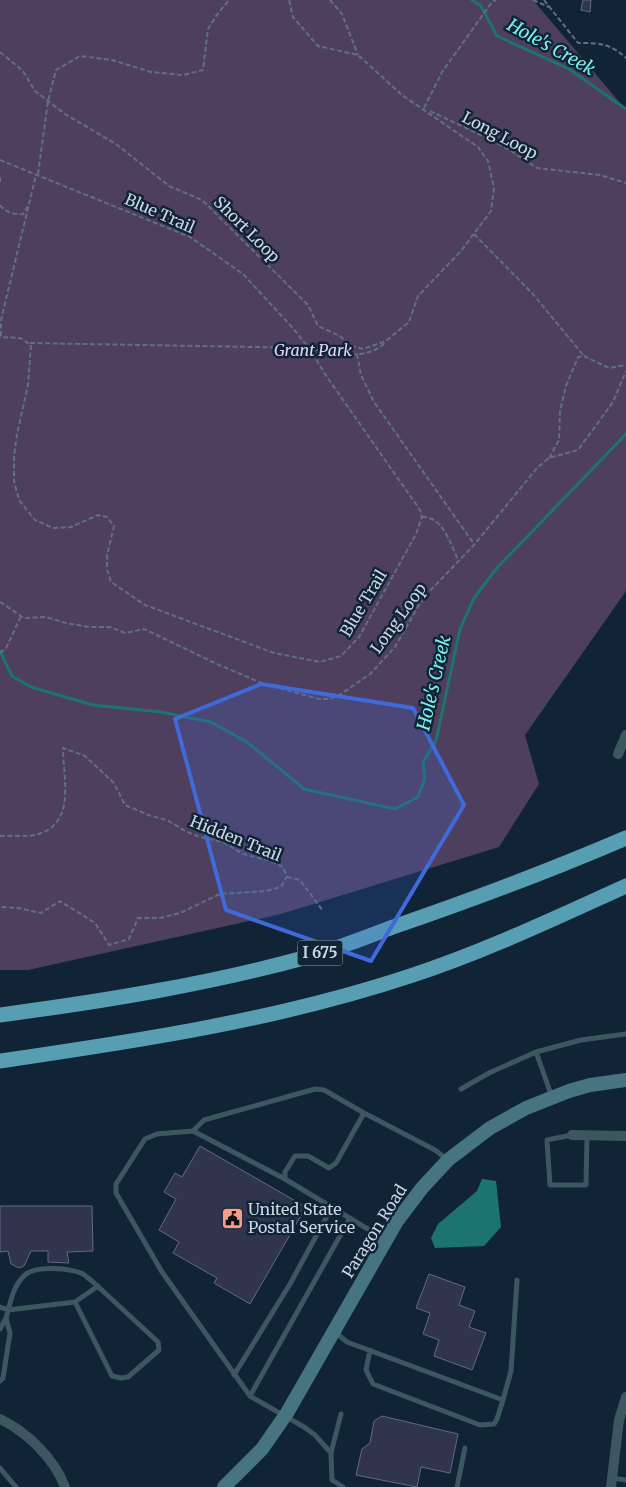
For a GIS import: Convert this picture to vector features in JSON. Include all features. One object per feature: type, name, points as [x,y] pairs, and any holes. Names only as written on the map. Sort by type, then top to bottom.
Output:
[{"type":"highway","name":"I 675","points":[[0,1015],[80,1004],[233,976],[314,955],[551,870],[626,838]]},
{"type":"highway","points":[[0,1061],[108,1046],[210,1027],[306,1006],[410,976],[503,942],[626,886]]},
{"type":"street","points":[[618,754],[626,735]]},
{"type":"street","name":"Paragon Road","points":[[224,1487],[262,1449],[285,1416],[405,1210],[448,1160],[490,1128],[526,1108],[590,1085],[626,1080]]},
{"type":"street","points":[[572,1135],[626,1136]]},
{"type":"street","points":[[612,1483],[620,1420],[626,1398]]},
{"type":"street","points":[[0,1419],[20,1431],[33,1442],[56,1468],[65,1487]]},
{"type":"lane","points":[[461,1089],[489,1072],[536,1052],[581,1040],[626,1034]]},
{"type":"lane","points":[[536,1052],[553,1097]]},
{"type":"lane","points":[[193,1131],[204,1120],[315,1089],[324,1090],[435,1150],[448,1160]]},
{"type":"lane","points":[[285,1179],[285,1172],[295,1156],[308,1156],[329,1168],[336,1163],[364,1113]]},
{"type":"lane","points":[[331,1453],[315,1436],[250,1396],[162,1272],[116,1193],[116,1184],[145,1139],[157,1134],[193,1131],[285,1179],[386,1240]]},
{"type":"lane","points":[[572,1135],[547,1140],[550,1185],[586,1184],[587,1135]]},
{"type":"lane","points":[[234,1375],[290,1284],[332,1207]]},
{"type":"lane","points":[[250,1396],[350,1218]]},
{"type":"lane","points":[[0,1329],[6,1318],[16,1288],[24,1275],[31,1271],[67,1269],[83,1274],[98,1286],[158,1342],[159,1350],[128,1377],[112,1376],[75,1302]]},
{"type":"lane","points":[[370,1350],[366,1370],[373,1384],[480,1425],[494,1424],[511,1371],[517,1280]]},
{"type":"lane","points":[[0,1307],[8,1310],[75,1302],[98,1286]]},
{"type":"lane","points":[[0,1381],[3,1378],[10,1333],[6,1318]]},
{"type":"lane","points":[[334,1331],[347,1342],[503,1400]]},
{"type":"lane","points":[[341,1414],[331,1453],[332,1480],[343,1487]]},
{"type":"lane","points":[[457,1487],[465,1448]]},
{"type":"lane","points":[[0,1468],[16,1487]]},
{"type":"lane","points":[[612,1483],[626,1480]]},
{"type":"path","points":[[229,0],[208,30],[203,70],[184,75],[151,72],[112,60],[80,56],[56,70],[48,101],[37,174],[1,320],[0,335],[20,338],[27,342],[309,348],[342,355],[357,354],[381,347],[386,341]]},
{"type":"path","points":[[288,0],[293,17],[318,46],[358,54]]},
{"type":"path","points":[[330,0],[342,14],[358,54],[402,95],[424,108],[442,72],[492,2],[496,0]]},
{"type":"path","points":[[533,0],[550,7]]},
{"type":"path","points":[[544,0],[578,44],[602,43],[615,49],[626,58]]},
{"type":"path","name":"Short Loop","points":[[0,52],[22,72],[35,91],[65,114],[116,144],[169,186],[202,200],[308,305],[318,326],[340,336],[351,346],[363,349],[386,341],[409,322],[418,296],[461,251],[491,211],[494,188],[488,161],[478,147],[424,108]]},
{"type":"path","name":"Long Loop","points":[[424,108],[496,142],[537,168],[600,175],[626,184]]},
{"type":"path","name":"Blue Trail","points":[[0,160],[190,237],[243,274],[309,348],[327,377],[405,487],[420,510],[422,517],[416,534],[358,637],[341,656],[320,662],[274,653],[145,605],[111,582],[107,570],[107,555],[114,526],[107,517],[98,514],[70,527],[53,528],[35,520],[19,500],[14,481],[16,434],[30,368],[32,345],[27,342]]},
{"type":"path","points":[[0,177],[0,184]]},
{"type":"path","points":[[0,205],[5,210],[23,214],[30,203]]},
{"type":"path","points":[[474,234],[532,293],[584,356],[609,368],[626,365]]},
{"type":"path","points":[[357,354],[361,375],[374,402],[474,545]]},
{"type":"path","points":[[549,458],[559,440],[560,411],[566,386],[578,357],[584,356]]},
{"type":"path","name":"Long Loop","points":[[21,616],[24,618],[46,617],[89,628],[110,627],[125,633],[144,629],[264,684],[319,699],[330,699],[341,694],[370,674],[395,647],[423,598],[474,545],[537,468],[549,458],[578,450],[613,402],[626,371]]},
{"type":"path","points":[[422,517],[429,517],[438,522],[458,560]]},
{"type":"path","points":[[0,602],[21,616],[6,648],[0,653]]},
{"type":"path","name":"Hidden Trail","points":[[0,836],[37,834],[54,827],[64,807],[66,790],[63,748],[85,756],[107,776],[114,783],[125,805],[151,816],[168,820],[200,838],[223,842],[243,854],[271,861],[283,867],[287,877],[281,887],[266,892],[220,894],[180,913],[160,918],[138,918],[129,939],[109,945],[95,923],[60,901],[41,913],[18,908],[0,907]]},
{"type":"path","points":[[287,877],[300,880],[323,911]]},
{"type":"highlighted area","points":[[261,684],[413,708],[464,805],[371,961],[226,910],[175,719]]},
{"type":"green space","name":"Grant Park","points":[[0,0],[533,0],[626,110],[626,591],[525,735],[539,784],[499,847],[281,914],[28,970],[0,970]]},
{"type":"shaded area","points":[[482,1179],[496,1181],[501,1227],[484,1246],[435,1248],[431,1238],[438,1224],[477,1191]]},
{"type":"building","points":[[583,0],[591,0],[590,12],[581,10]]},
{"type":"building","name":"United State Postal Service","points":[[200,1146],[306,1207],[250,1304],[214,1283],[217,1278],[173,1253],[179,1242],[159,1230],[176,1199],[164,1192],[175,1173],[182,1177]]},
{"type":"building","points":[[0,1206],[92,1206],[93,1251],[67,1252],[69,1263],[48,1262],[48,1251],[31,1251],[24,1266],[19,1268],[11,1264],[8,1251],[0,1252]]},
{"type":"building","points":[[429,1274],[465,1287],[459,1305],[475,1311],[469,1327],[486,1333],[472,1370],[434,1356],[439,1340],[423,1334],[430,1313],[416,1308]]},
{"type":"building","points":[[382,1416],[458,1434],[450,1473],[421,1467],[417,1487],[356,1475],[362,1449],[370,1443],[374,1421]]},
{"type":"waterway","name":"Hole's Creek","points":[[472,0],[481,6],[497,36],[569,69],[626,109]]},
{"type":"waterway","name":"Hole's Creek","points":[[0,651],[12,676],[31,687],[93,705],[161,712],[211,722],[247,742],[304,789],[395,809],[418,797],[425,778],[423,762],[436,741],[460,629],[474,598],[496,569],[626,434]]},
{"type":"place","name":"United State Postal Service","points":[[232,1218]]}]
